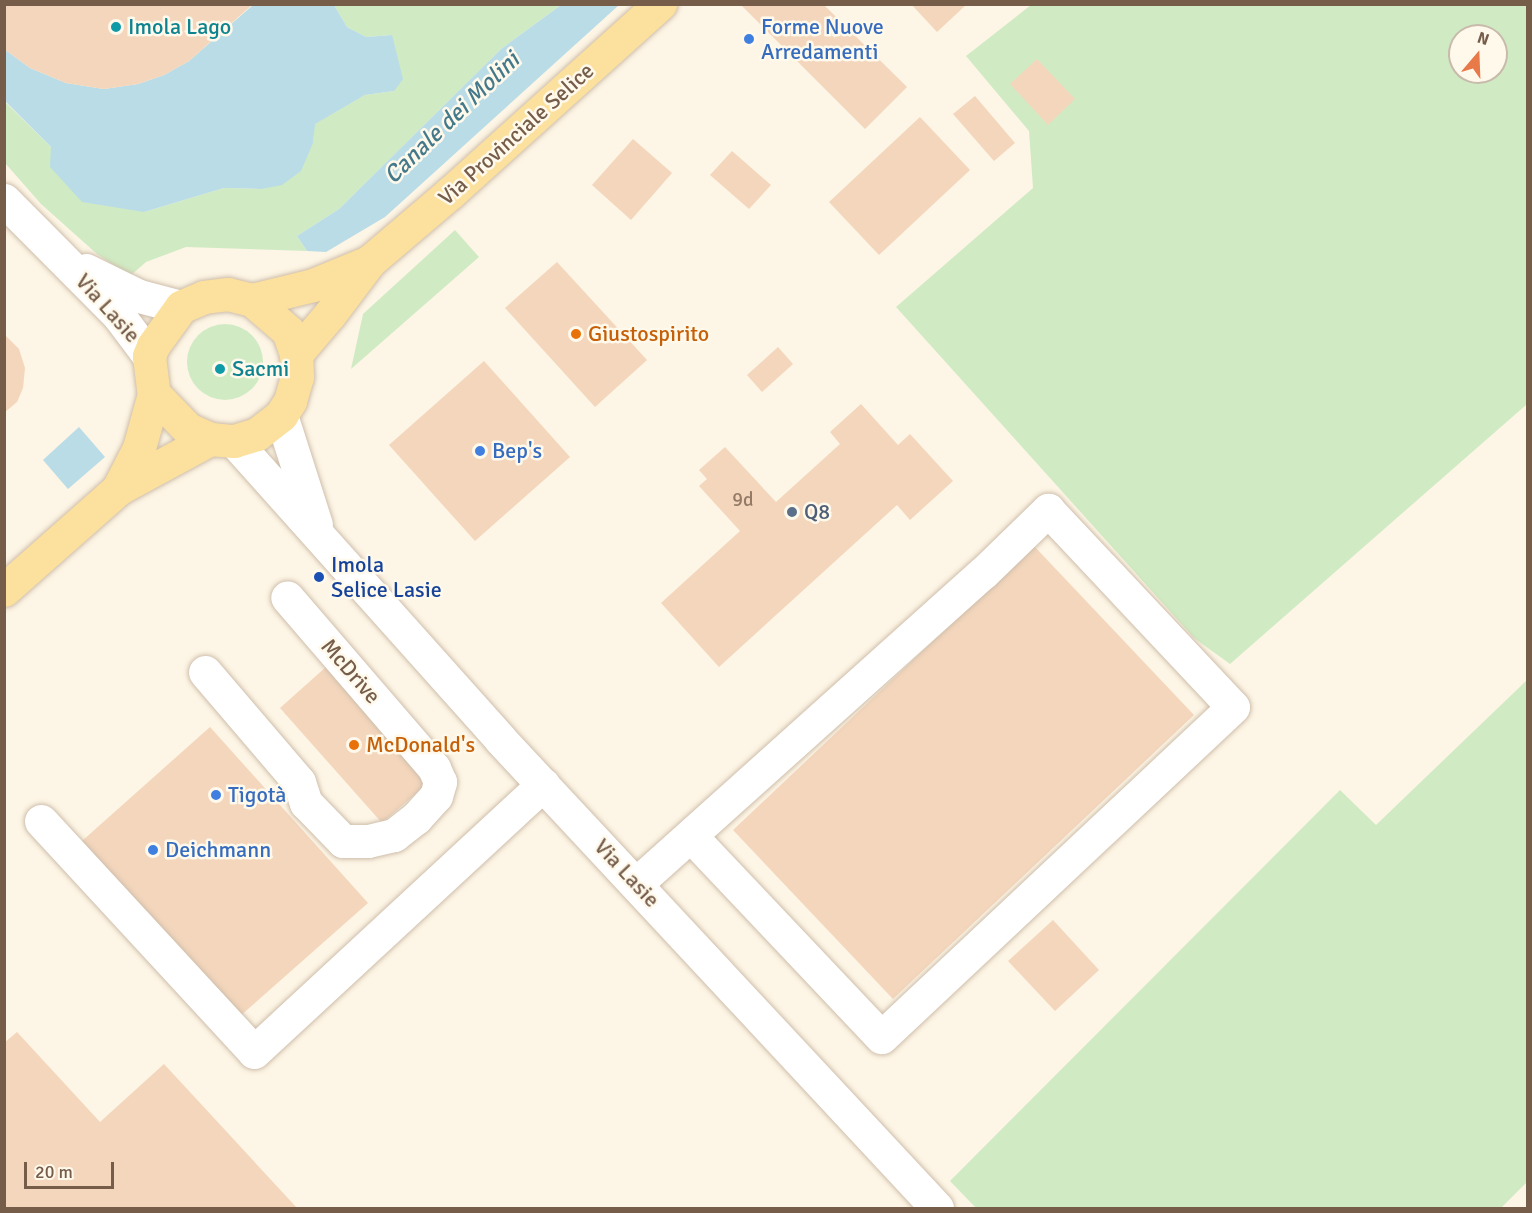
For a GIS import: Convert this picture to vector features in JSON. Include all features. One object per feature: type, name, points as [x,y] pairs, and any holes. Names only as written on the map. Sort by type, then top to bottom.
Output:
[{"type":"main road","name":"Via Provinciale Selice","points":[[296,354],[370,261],[450,193],[660,4]]},
{"type":"main road","name":"Via Provinciale Selice","points":[[181,307],[204,297],[228,294],[252,300],[313,285],[370,261]]},
{"type":"main road","points":[[4,590],[118,489],[222,440],[257,434],[281,415],[290,401],[297,377],[296,354],[288,331],[252,300]]},
{"type":"main road","points":[[118,489],[139,448],[154,394],[150,356],[153,346],[181,307]]},
{"type":"main road","points":[[154,394],[188,429],[222,440]]},
{"type":"street","name":"Via Lasie","points":[[4,200],[119,316],[150,356]]},
{"type":"street","name":"Via Lasie","points":[[65,260],[138,296],[181,307]]},
{"type":"street","name":"Via Lasie","points":[[281,415],[320,535]]},
{"type":"street","name":"Via Lasie","points":[[222,440],[320,535],[543,784],[937,1209]]},
{"type":"street","points":[[637,883],[983,573],[1048,510],[1233,707],[881,1037],[691,836]]},
{"type":"street","name":"McDrive","points":[[205,672],[299,782],[306,803],[342,841],[368,841],[394,835],[416,818],[436,796],[440,782],[435,768],[287,597]]},
{"type":"street","points":[[41,821],[254,1052],[543,784]]},
{"type":"green space","points":[[334,5],[561,5],[501,49],[339,209],[297,236],[307,251],[186,247],[146,262],[130,276],[97,254],[41,204],[5,163],[4,101],[51,147],[144,212],[224,188],[261,189],[313,143],[314,124],[365,95],[394,91],[392,35],[366,37],[347,27]]},
{"type":"green space","points":[[1031,5],[1527,5],[1527,404],[1230,664],[1194,638],[896,307],[1033,188],[1029,131],[966,56]]},
{"type":"green space","points":[[455,230],[479,257],[351,369],[363,314]]},
{"type":"green space","points":[[218,324],[232,324],[246,330],[257,341],[263,355],[260,377],[252,389],[232,400],[218,400],[204,394],[193,383],[187,369],[187,355],[193,341],[204,330]]},
{"type":"green space","points":[[1527,680],[1527,1182],[1501,1208],[976,1208],[950,1181],[1340,790],[1376,825]]},
{"type":"water","points":[[253,5],[334,5],[347,27],[366,37],[392,35],[403,79],[394,91],[365,95],[315,124],[313,143],[301,171],[282,185],[261,189],[224,188],[144,212],[82,202],[50,167],[51,147],[5,101],[4,49],[30,68],[66,83],[104,89],[138,84],[164,75],[189,61]]},
{"type":"water","name":"Canale dei Molini","points":[[561,5],[619,5],[385,217],[326,252],[307,251],[297,236],[339,209],[501,49]]},
{"type":"water","points":[[79,427],[105,457],[68,489],[43,460]]},
{"type":"building","name":"Imola Lago","points":[[4,4],[253,4],[189,61],[164,75],[138,84],[104,89],[66,83],[30,68],[4,49]]},
{"type":"building","points":[[911,4],[967,4],[937,32]]},
{"type":"building","points":[[741,5],[824,5],[907,87],[865,129]]},
{"type":"building","points":[[1037,59],[1075,99],[1048,125],[1010,84]]},
{"type":"building","points":[[975,96],[1015,143],[994,161],[953,114]]},
{"type":"building","points":[[920,117],[970,170],[879,255],[829,202]]},
{"type":"building","points":[[633,139],[672,173],[631,220],[592,185]]},
{"type":"building","points":[[732,151],[771,185],[749,209],[710,175]]},
{"type":"building","name":"Giustospirito","points":[[557,262],[647,360],[595,407],[505,308]]},
{"type":"building","points":[[4,334],[19,349],[25,368],[23,388],[17,402],[4,413]]},
{"type":"building","points":[[778,347],[793,364],[762,392],[747,375]]},
{"type":"building","name":"Bep's","points":[[484,361],[570,457],[475,541],[389,445]]},
{"type":"building","points":[[861,404],[898,445],[910,434],[953,481],[910,520],[897,505],[719,667],[661,603],[740,531],[699,486],[707,479],[699,470],[725,447],[776,502],[840,444],[830,432]]},
{"type":"building","points":[[1034,546],[1194,715],[893,999],[733,830]]},
{"type":"building","name":"McDonald's","points":[[326,667],[428,783],[382,823],[280,708]]},
{"type":"building","points":[[210,727],[368,903],[239,1017],[82,841]]},
{"type":"building","points":[[1053,920],[1099,970],[1055,1011],[1008,961]]},
{"type":"building","points":[[17,1032],[100,1122],[164,1064],[297,1208],[4,1208],[4,1043]]},
{"type":"place","name":"Imola Lago","points":[[116,27]]},
{"type":"place","name":"Forme Nuove Arredamenti","points":[[749,39]]},
{"type":"place","name":"Giustospirito","points":[[576,334]]},
{"type":"place","name":"Sacmi","points":[[220,369]]},
{"type":"place","name":"Bep's","points":[[480,451]]},
{"type":"place","name":"Q8","points":[[792,512]]},
{"type":"place","name":"Imola Selice Lasie","points":[[319,577]]},
{"type":"place","name":"McDonald's","points":[[354,745]]},
{"type":"place","name":"Tigotà","points":[[216,795]]},
{"type":"place","name":"Deichmann","points":[[153,850]]}]
